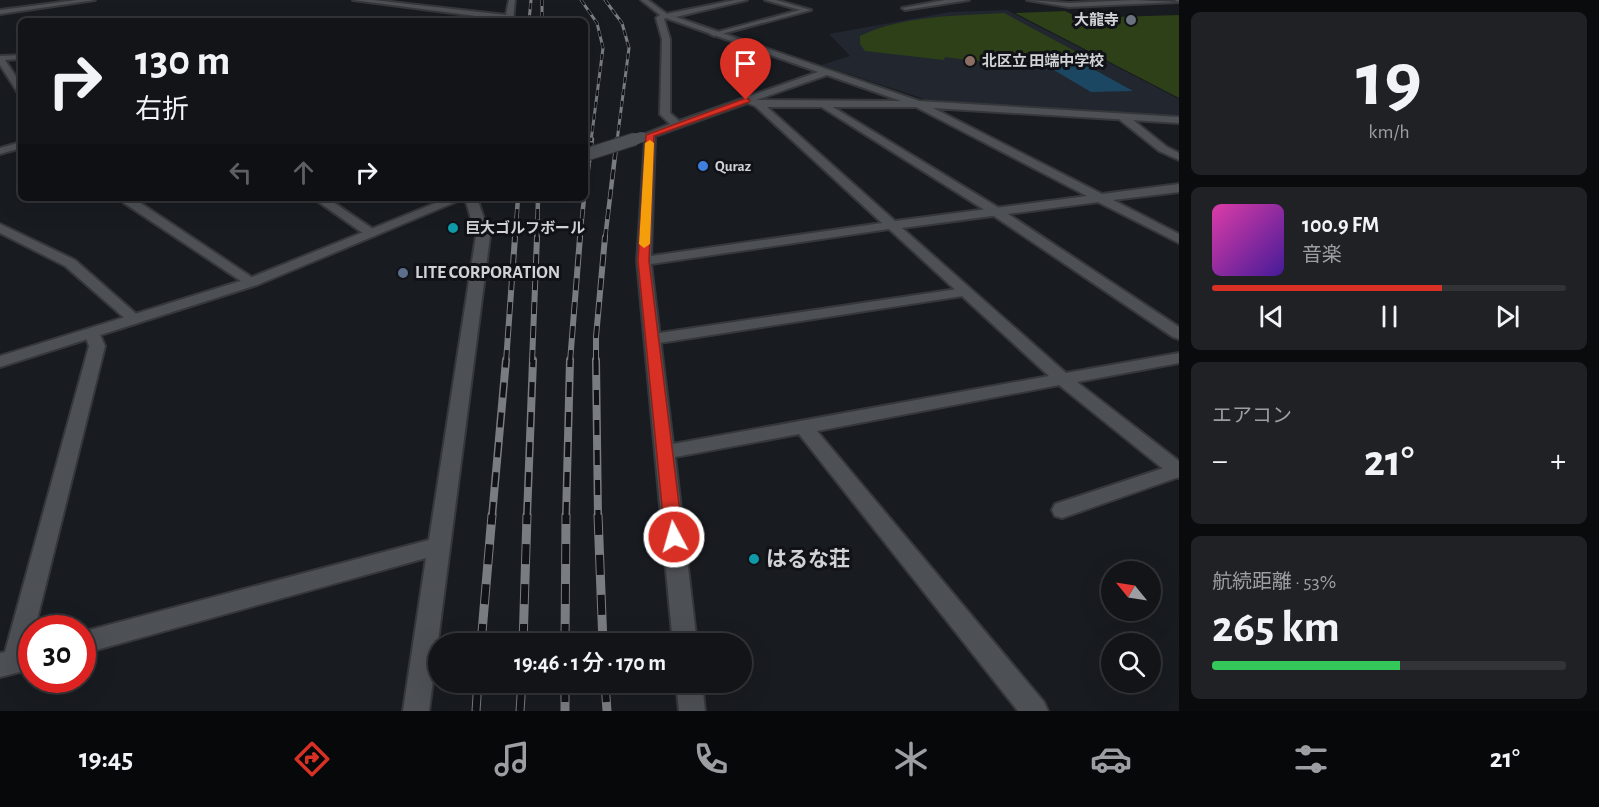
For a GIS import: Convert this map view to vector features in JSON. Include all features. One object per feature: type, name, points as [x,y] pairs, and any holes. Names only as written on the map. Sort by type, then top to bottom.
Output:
[{"type":"street","points":[[0,12],[92,0]]},
{"type":"street","points":[[356,0],[495,18]]},
{"type":"street","points":[[509,18],[512,0]]},
{"type":"street","points":[[644,0],[665,15],[714,34],[829,71],[918,104],[1179,239]]},
{"type":"street","points":[[678,125],[665,114],[666,39],[660,18],[665,15],[676,15],[744,0]]},
{"type":"street","points":[[714,34],[808,10],[768,0]]},
{"type":"street","points":[[905,8],[944,1],[966,0]]},
{"type":"street","points":[[1030,0],[1069,5],[1178,0]]},
{"type":"street","points":[[442,17],[453,12]]},
{"type":"street","points":[[18,57],[0,58],[18,86]]},
{"type":"street","points":[[588,154],[678,125],[829,71]]},
{"type":"street","points":[[746,100],[758,104],[918,104],[1179,120]]},
{"type":"street","points":[[758,104],[1060,378],[1178,471]]},
{"type":"street","points":[[823,104],[995,212],[1179,334]]},
{"type":"street","points":[[1124,118],[1163,149],[1179,157]]},
{"type":"street","points":[[646,136],[644,261],[684,633]]},
{"type":"street","points":[[0,151],[18,146]]},
{"type":"street","points":[[644,261],[1098,197],[1179,189]]},
{"type":"street","points":[[130,201],[252,282]]},
{"type":"street","points":[[324,201],[372,233]]},
{"type":"street","points":[[0,362],[252,282],[452,201]]},
{"type":"street","points":[[416,711],[483,236],[472,201]]},
{"type":"street","points":[[0,228],[70,263],[134,319]]},
{"type":"street","points":[[653,339],[964,292]]},
{"type":"street","points":[[15,661],[98,346],[92,333]]},
{"type":"street","points":[[666,452],[1179,358]]},
{"type":"street","points":[[804,427],[1035,711]]},
{"type":"street","points":[[1062,510],[1178,471]]},
{"type":"street","points":[[96,639],[439,546]]},
{"type":"street","points":[[690,693],[692,711]]},
{"type":"shaded area","name":"北区立 田端中学校","points":[[1007,10],[1179,99],[1179,116],[930,101],[821,65],[850,56],[829,34],[950,12]]},
{"type":"green space","points":[[1065,11],[1096,26],[1081,18],[1179,15],[1179,98],[1015,13]]},
{"type":"green space","points":[[1004,13],[1090,59],[973,61],[945,57],[944,60],[865,51],[860,44],[860,36],[912,20]]},
{"type":"water","points":[[1086,65],[1133,91],[1091,92],[1047,66]]},
{"type":"railway","points":[[529,18],[531,0]]},
{"type":"railway","points":[[542,0],[542,18]]},
{"type":"railway","points":[[581,0],[597,23],[603,48],[591,141]]},
{"type":"railway","points":[[605,0],[622,23],[629,48],[617,141]]},
{"type":"railway","points":[[588,169],[592,139]]},
{"type":"railway","points":[[605,239],[617,139]]},
{"type":"railway","points":[[515,239],[518,201]]},
{"type":"railway","points":[[537,239],[538,201]]},
{"type":"railway","points":[[580,239],[584,201]]},
{"type":"railway","points":[[506,362],[515,237]]},
{"type":"railway","points":[[532,362],[537,237]]},
{"type":"railway","points":[[570,362],[580,237]]},
{"type":"railway","points":[[596,360],[605,237]]},
{"type":"railway","points":[[492,517],[506,360]]},
{"type":"railway","points":[[527,517],[533,360]]},
{"type":"railway","points":[[566,517],[570,360]]},
{"type":"railway","points":[[596,360],[598,517]]},
{"type":"railway","points":[[482,633],[492,515]]},
{"type":"railway","points":[[523,633],[527,515]]},
{"type":"railway","points":[[565,633],[566,515]]},
{"type":"railway","points":[[598,515],[603,633]]},
{"type":"railway","points":[[476,711],[477,693]]},
{"type":"railway","points":[[520,711],[521,693]]},
{"type":"railway","points":[[565,693],[565,711]]},
{"type":"railway","points":[[606,693],[607,711]]},
{"type":"slow traffic","points":[[644,244],[650,143]]},
{"type":"place","name":"大龍寺","points":[[1131,20]]},
{"type":"place","name":"北区立 田端中学校","points":[[970,61]]},
{"type":"place","name":"Quraz","points":[[703,166]]},
{"type":"place","name":"巨大ゴルフボール","points":[[453,228]]},
{"type":"place","name":"LITE CORPORATION","points":[[403,273]]},
{"type":"place","name":"はるな荘","points":[[754,559]]},
{"type":"route","points":[[674,537],[644,261],[650,135],[746,100]]}]
